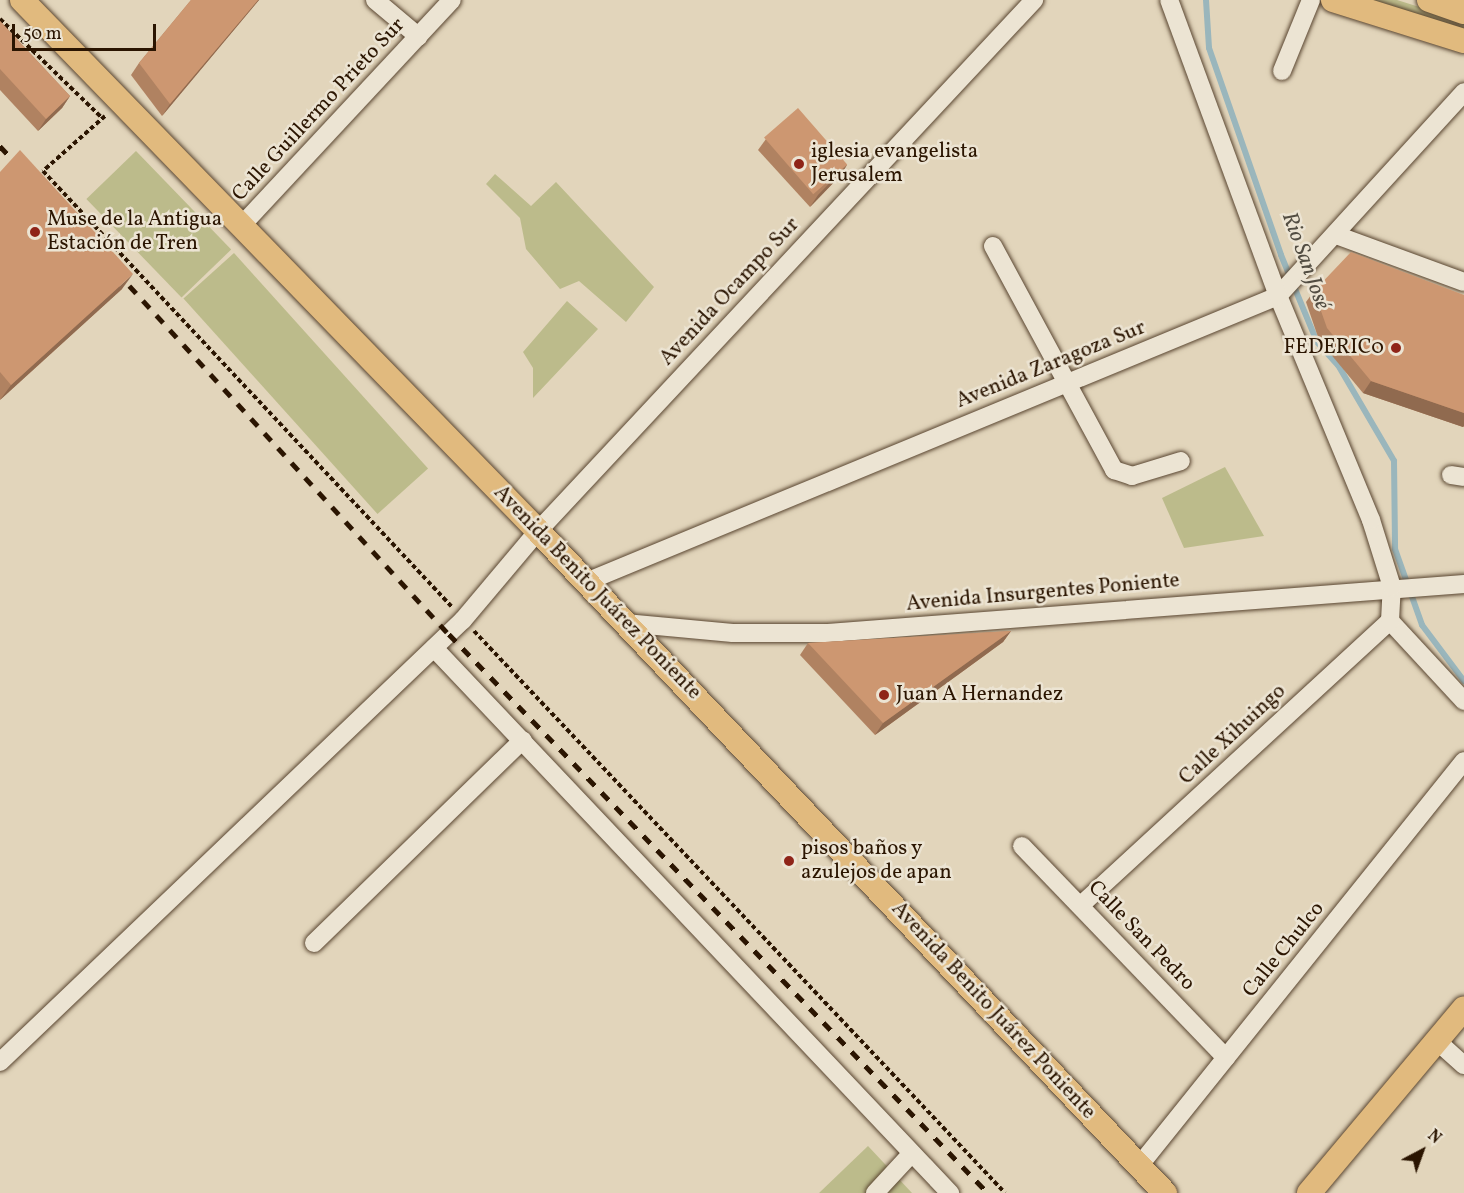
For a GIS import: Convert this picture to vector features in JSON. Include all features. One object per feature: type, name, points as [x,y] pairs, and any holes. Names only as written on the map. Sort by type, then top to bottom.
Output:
[{"type":"main road","name":"Avenida Benito Juárez Poniente","points":[[22,0],[243,224],[538,531],[1165,1193]]},
{"type":"main road","points":[[1333,0],[1464,41]]},
{"type":"main road","points":[[1429,0],[1464,12]]},
{"type":"main road","points":[[1309,1193],[1464,1008]]},
{"type":"street","points":[[375,0],[419,37]]},
{"type":"street","name":"Calle Guillermo Prieto Sur","points":[[243,224],[452,0]]},
{"type":"street","name":"Avenida Ocampo Sur","points":[[0,1062],[464,620],[538,531],[1034,0]]},
{"type":"street","points":[[1169,0],[1396,587],[1390,621],[1464,702]]},
{"type":"street","points":[[1282,71],[1311,0]]},
{"type":"street","name":"Avenida Zaragoza Sur","points":[[586,582],[1068,383],[1283,291],[1464,92]]},
{"type":"street","points":[[1336,235],[1464,282]]},
{"type":"street","points":[[993,246],[1114,470],[1132,476],[1181,461]]},
{"type":"street","name":"Avenida Insurgentes Poniente","points":[[625,623],[733,633],[828,633],[1396,587],[1464,584]]},
{"type":"street","name":"Calle Xihuingo","points":[[1081,905],[1390,621]]},
{"type":"street","points":[[434,648],[950,1193]]},
{"type":"street","points":[[314,943],[523,740]]},
{"type":"street","name":"Calle Chulco","points":[[1139,1166],[1464,761]]},
{"type":"street","name":"Calle San Pedro","points":[[1022,846],[1226,1058]]},
{"type":"street","points":[[1437,1041],[1464,1065]]},
{"type":"street","points":[[875,1193],[912,1153]]},
{"type":"path","points":[[0,19],[102,118]]},
{"type":"path","points":[[123,102],[43,171],[1005,1193]]},
{"type":"shaded area","points":[[1372,0],[1397,0],[1464,21],[1464,30]]},
{"type":"shaded area","points":[[136,151],[231,250],[182,297],[86,199]]},
{"type":"shaded area","points":[[495,174],[531,206],[556,182],[654,287],[626,322],[579,281],[560,289],[526,249],[520,218],[486,184]]},
{"type":"shaded area","points":[[234,253],[428,469],[378,514],[183,299]]},
{"type":"shaded area","points":[[567,301],[598,329],[533,398],[533,368],[523,352]]},
{"type":"shaded area","points":[[1225,467],[1264,536],[1184,548],[1162,498]]},
{"type":"shaded area","points":[[868,1146],[912,1193],[819,1193]]},
{"type":"building","points":[[191,0],[258,0],[170,104],[139,63]]},
{"type":"building","points":[[0,21],[70,96],[46,119],[0,69]]},
{"type":"building","name":"iglesia evangelista Jerusalem","points":[[798,108],[847,165],[813,194],[764,138]]},
{"type":"building","name":"Muse de la Antigua Estación de Tren","points":[[20,150],[133,274],[11,385],[0,372],[0,172]]},
{"type":"building","name":"FEDERIC0","points":[[1351,252],[1464,295],[1464,413],[1371,381],[1327,328],[1314,291]]},
{"type":"building","name":"Juan A Hernandez","points":[[1011,631],[883,723],[808,643]]},
{"type":"waterway","name":"Rio San José","points":[[1206,0],[1209,48],[1281,255],[1317,342],[1338,365],[1394,461],[1395,549],[1422,625],[1464,681]]},
{"type":"railway","points":[[0,146],[22,170]]},
{"type":"railway","points":[[116,271],[449,634],[988,1193]]},
{"type":"place","name":"iglesia evangelista Jerusalem","points":[[799,164]]},
{"type":"place","name":"Muse de la Antigua Estación de Tren","points":[[35,232]]},
{"type":"place","name":"FEDERIC0","points":[[1396,348]]},
{"type":"place","name":"Juan A Hernandez","points":[[884,695]]},
{"type":"place","name":"pisos baños y azulejos de apan","points":[[789,861]]}]
